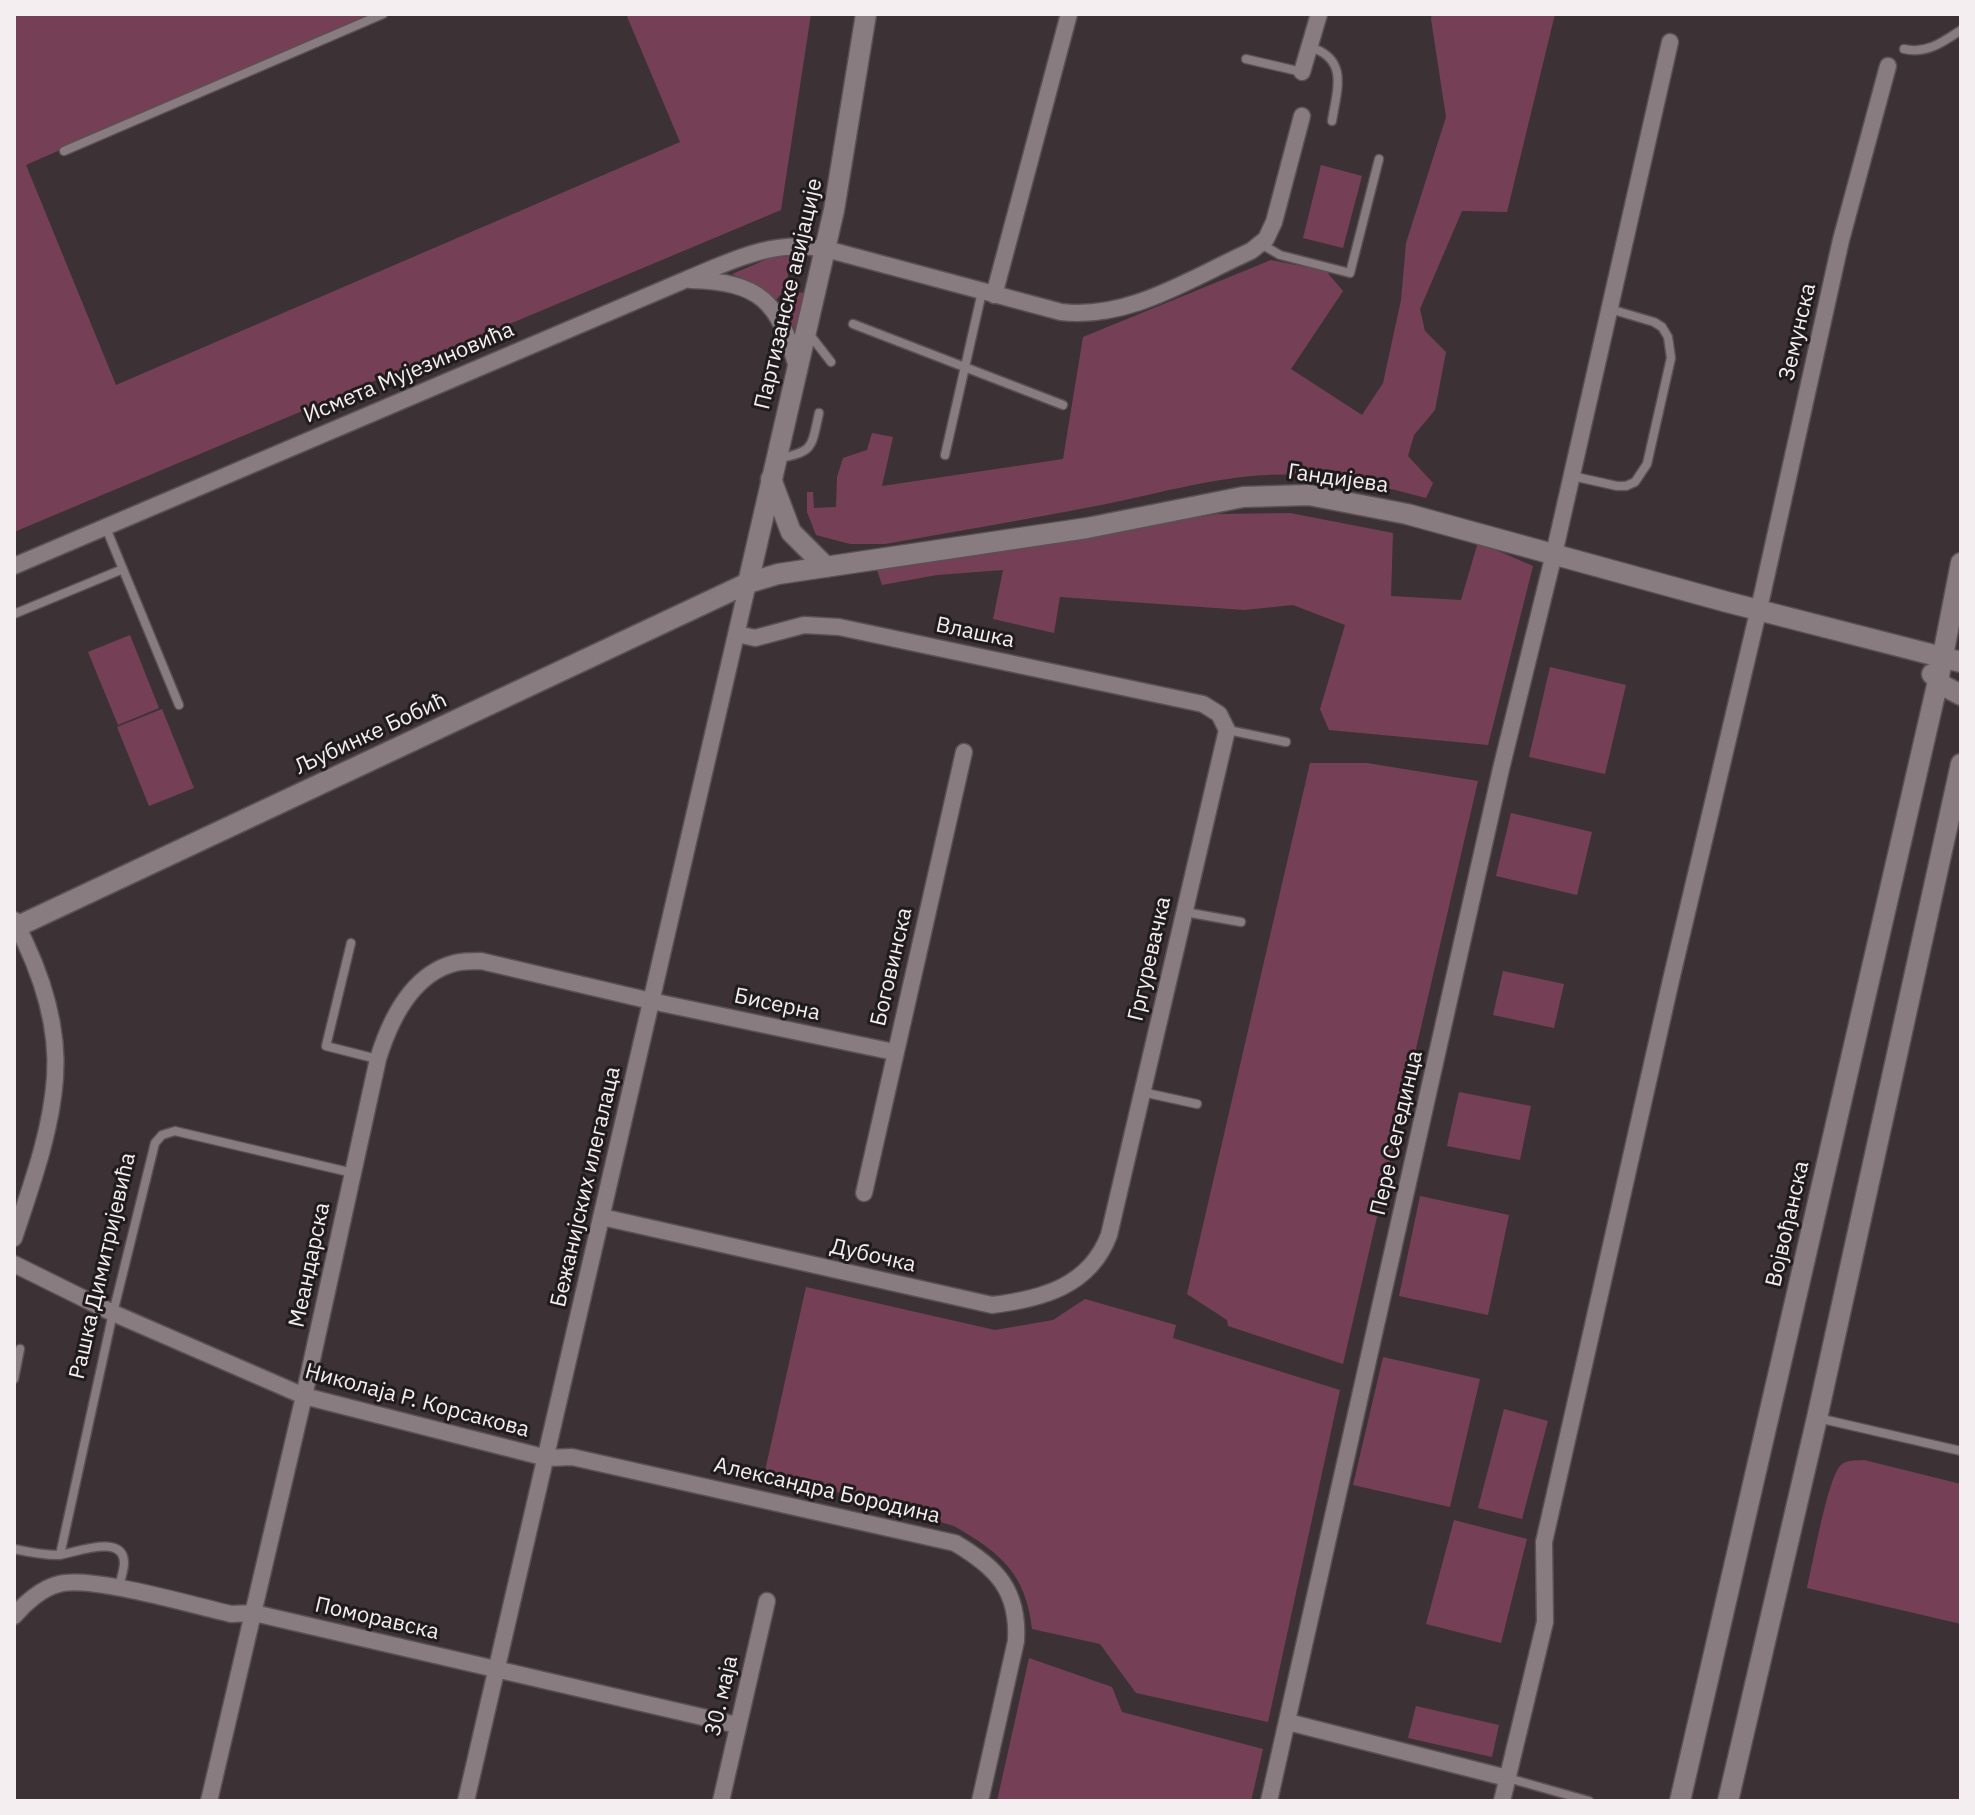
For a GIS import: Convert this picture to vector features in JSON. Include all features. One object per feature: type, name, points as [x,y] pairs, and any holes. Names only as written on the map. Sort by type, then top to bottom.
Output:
[{"type":"main road","name":"Партизанске авијације","points":[[748,583],[826,249],[866,14]]},
{"type":"main road","points":[[774,469],[791,532],[826,567]]},
{"type":"main road","name":"Гандијева","points":[[748,583],[778,574],[1087,528],[1243,497],[1294,494],[1385,509],[1757,611],[1952,659]]},
{"type":"main road","name":"Војвођанска","points":[[1680,1801],[1938,681],[1952,659],[1961,563]]},
{"type":"main road","name":"Љубинке Бобић","points":[[15,925],[748,583]]},
{"type":"main road","points":[[1910,649],[1938,681],[1961,695]]},
{"type":"main road","points":[[1728,1801],[1817,1418],[1961,764]]},
{"type":"street","points":[[988,293],[1069,14]]},
{"type":"street","points":[[1302,72],[1319,14]]},
{"type":"street","points":[[1554,554],[1670,42]]},
{"type":"street","name":"Земунска","points":[[1757,611],[1841,240],[1888,66]]},
{"type":"street","points":[[1261,244],[1274,222],[1302,116]]},
{"type":"street","name":"Исмета Мујезиновића","points":[[14,566],[752,253],[800,245],[826,249],[1061,312],[1102,313],[1142,301],[1261,244]]},
{"type":"street","points":[[685,280],[719,281],[745,288],[761,298],[782,322],[797,367]]},
{"type":"street","name":"Пере Сегединца","points":[[1269,1801],[1501,769],[1554,554]]},
{"type":"street","name":"Бежанијских илегалаца","points":[[466,1801],[748,583]]},
{"type":"street","points":[[1502,1801],[1545,1622],[1544,1542],[1757,611]]},
{"type":"street","name":"Влашка","points":[[737,634],[755,638],[804,625],[826,625],[1203,704],[1219,714],[1227,730]]},
{"type":"street","name":"Гргуревачка","points":[[1109,1235],[1227,730]]},
{"type":"street","name":"Боговинска","points":[[864,1193],[964,752]]},
{"type":"street","points":[[14,1238],[40,1158],[55,1078],[53,1031],[42,986],[31,953],[15,925]]},
{"type":"street","name":"Меандарска","points":[[209,1801],[304,1396],[378,1059],[384,1039],[403,1003],[422,981],[456,962],[481,961],[651,1001]]},
{"type":"street","name":"Бисерна","points":[[651,1001],[894,1052]]},
{"type":"street","name":"Дубочка","points":[[602,1217],[992,1305],[1032,1300],[1069,1284],[1104,1250],[1109,1235]]},
{"type":"street","name":"Николаја Р. Корсакова","points":[[14,1264],[113,1313],[304,1396],[547,1458]]},
{"type":"street","name":"Александра Бородина","points":[[547,1458],[572,1457],[934,1537],[955,1543],[985,1562],[1002,1579],[1009,1592],[1017,1624],[1016,1641],[980,1801]]},
{"type":"street","name":"Поморавска","points":[[14,1616],[36,1595],[60,1583],[88,1583],[231,1614],[254,1613],[737,1725]]},
{"type":"street","name":"30. маја","points":[[721,1801],[767,1601]]},
{"type":"street","points":[[1288,1722],[1507,1778]]},
{"type":"lane","points":[[64,151],[383,14]]},
{"type":"lane","points":[[1904,49],[1929,49],[1961,30]]},
{"type":"lane","points":[[1309,47],[1331,57],[1337,71],[1332,121]]},
{"type":"lane","points":[[1246,59],[1302,72]]},
{"type":"lane","points":[[1261,244],[1280,255],[1350,273],[1379,159]]},
{"type":"lane","points":[[945,455],[965,367],[988,293]]},
{"type":"lane","points":[[1572,476],[1617,486],[1635,482],[1647,464],[1654,434],[1671,358],[1668,337],[1662,327],[1654,322],[1610,309]]},
{"type":"lane","points":[[853,324],[1063,405]]},
{"type":"lane","points":[[805,330],[831,362]]},
{"type":"lane","points":[[774,469],[806,451],[812,442],[819,413]]},
{"type":"lane","points":[[106,528],[179,705]]},
{"type":"lane","points":[[14,614],[123,569]]},
{"type":"lane","points":[[1227,730],[1286,742]]},
{"type":"lane","points":[[1184,911],[1241,922]]},
{"type":"lane","points":[[351,943],[326,1046],[378,1059]]},
{"type":"lane","points":[[1141,1092],[1197,1104]]},
{"type":"lane","name":"Рашка Димитријевића","points":[[60,1555],[150,1156],[162,1135],[175,1131],[353,1173]]},
{"type":"lane","points":[[14,1379],[20,1349]]},
{"type":"lane","points":[[1817,1418],[1961,1451]]},
{"type":"lane","points":[[14,1549],[60,1555],[90,1547],[110,1547],[122,1556],[124,1562],[118,1588]]},
{"type":"lane","points":[[1507,1778],[1589,1801]]},
{"type":"shaded area","points":[[14,14],[370,14],[26,165],[116,385],[680,142],[626,14],[811,14],[781,210],[14,532]]},
{"type":"shaded area","points":[[1432,14],[1555,14],[1507,212],[1462,211],[1420,309],[1425,331],[1446,352],[1435,410],[1414,435],[1408,456],[1433,483],[1426,498],[1380,486],[1317,476],[1250,476],[885,544],[850,544],[816,535],[807,512],[807,492],[813,492],[814,508],[836,507],[837,477],[843,458],[867,450],[872,433],[893,437],[882,486],[1063,459],[1083,337],[1271,260],[1326,271],[1343,291],[1291,369],[1362,415],[1383,383],[1401,300],[1406,243],[1446,117]]},
{"type":"shaded area","points":[[1321,165],[1362,176],[1343,248],[1303,238]]},
{"type":"shaded area","points":[[791,256],[786,288],[775,301],[759,287],[732,274],[770,258]]},
{"type":"shaded area","points":[[795,292],[806,293],[795,330],[783,309]]},
{"type":"shaded area","points":[[1290,513],[1393,533],[1391,596],[1461,600],[1478,542],[1533,566],[1488,745],[1329,730],[1320,709],[1345,625],[1293,605],[1244,610],[1060,597],[1054,633],[993,619],[1003,570],[937,575],[882,585],[877,570],[1217,514]]},
{"type":"shaded area","points":[[130,635],[159,708],[118,725],[88,652]]},
{"type":"shaded area","points":[[1550,667],[1626,685],[1605,774],[1529,757]]},
{"type":"shaded area","points":[[162,709],[194,788],[149,806],[117,727]]},
{"type":"shaded area","points":[[1310,763],[1367,763],[1478,781],[1343,1364],[1228,1326],[1227,1320],[1187,1294]]},
{"type":"shaded area","points":[[1511,813],[1592,832],[1577,895],[1496,876]]},
{"type":"shaded area","points":[[1503,971],[1564,984],[1554,1028],[1493,1015]]},
{"type":"shaded area","points":[[1459,1092],[1531,1106],[1520,1160],[1447,1146]]},
{"type":"shaded area","points":[[1420,1196],[1509,1215],[1488,1315],[1399,1296]]},
{"type":"shaded area","points":[[806,1287],[995,1330],[1053,1320],[1085,1299],[1176,1325],[1173,1338],[1340,1390],[1268,1722],[1136,1693],[1100,1644],[1032,1629],[1024,1594],[1008,1567],[985,1546],[954,1526],[765,1471]]},
{"type":"shaded area","points":[[1383,1357],[1480,1379],[1450,1507],[1353,1485]]},
{"type":"shaded area","points":[[1504,1409],[1548,1421],[1522,1519],[1478,1508]]},
{"type":"shaded area","points":[[1864,1460],[1961,1484],[1961,1624],[1807,1588],[1825,1505],[1835,1475],[1845,1462]]},
{"type":"shaded area","points":[[1454,1520],[1527,1539],[1501,1643],[1426,1624]]},
{"type":"shaded area","points":[[1029,1658],[1112,1687],[1122,1712],[1263,1749],[1251,1801],[997,1801]]},
{"type":"shaded area","points":[[1416,1706],[1499,1725],[1492,1757],[1408,1738]]}]
